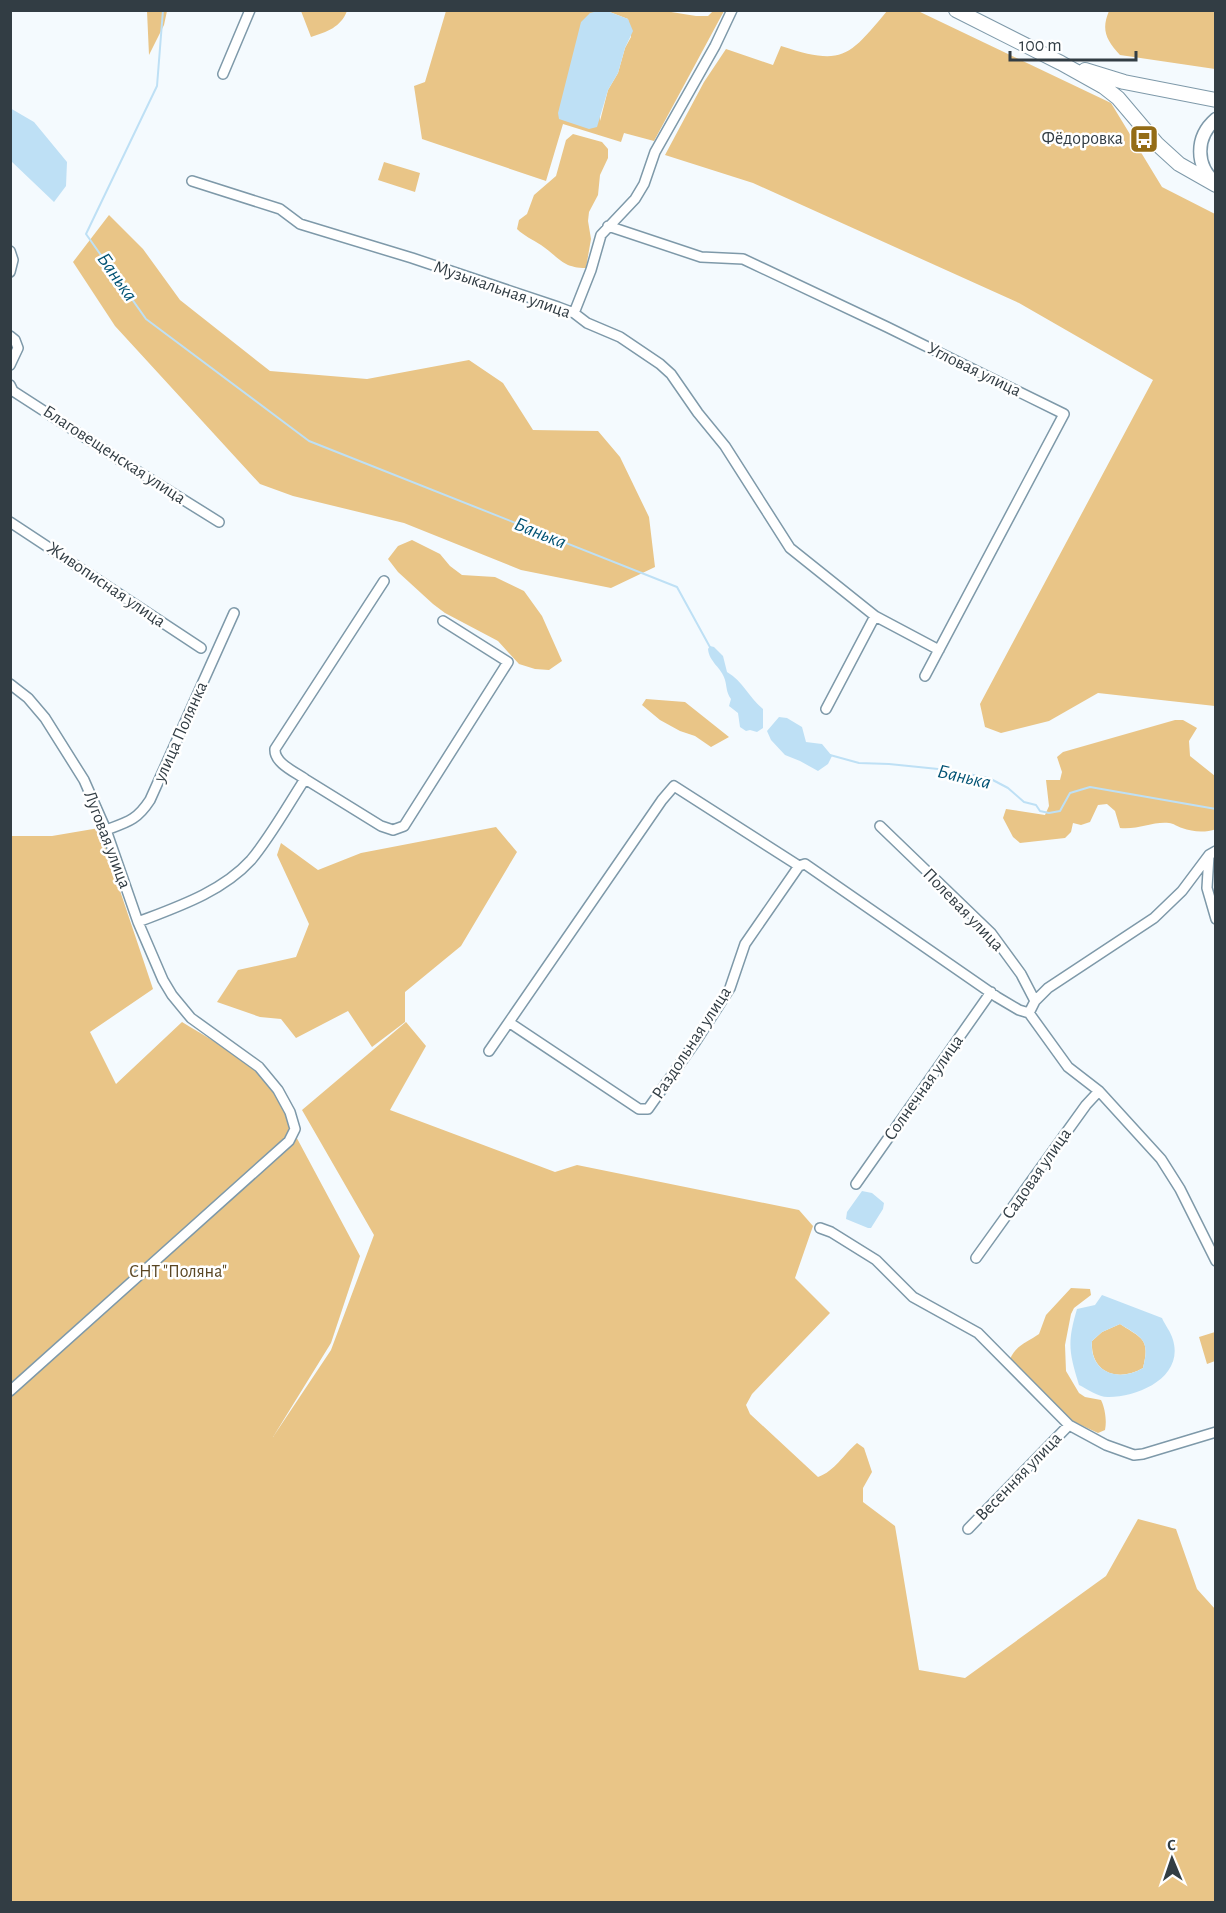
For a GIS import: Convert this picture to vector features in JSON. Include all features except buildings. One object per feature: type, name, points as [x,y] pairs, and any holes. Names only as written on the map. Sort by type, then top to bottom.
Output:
[{"type":"main road","points":[[956,10],[1104,87],[1118,98],[1157,144],[1179,164],[1215,184]]},
{"type":"main road","points":[[1060,63],[1124,82],[1215,100]]},
{"type":"street","points":[[223,74],[250,10]]},
{"type":"street","points":[[574,313],[602,235],[635,199],[644,184],[655,152],[715,46],[732,10]]},
{"type":"street","points":[[1215,119],[1204,133],[1200,154],[1203,168],[1215,184]]},
{"type":"street","name":"Музыкальная улица","points":[[192,181],[280,210],[300,224],[412,258],[574,313],[587,322],[620,337],[671,374],[698,413],[725,446],[790,548],[875,616],[939,650]]},
{"type":"street","name":"Угловая улица","points":[[608,226],[701,256],[743,259],[1064,414],[925,676]]},
{"type":"street","points":[[10,251],[13,260],[10,272]]},
{"type":"street","points":[[10,336],[15,340],[18,348],[10,365]]},
{"type":"street","name":"Благовещенская улица","points":[[10,385],[13,391],[219,522]]},
{"type":"street","name":"Живописная улица","points":[[10,522],[201,648]]},
{"type":"street","points":[[384,581],[275,749],[275,755],[278,760],[305,779],[381,826],[393,830],[404,826],[508,662],[443,621]]},
{"type":"street","name":"улица Полянка","points":[[106,830],[133,821],[150,800],[234,613]]},
{"type":"street","points":[[826,709],[875,616]]},
{"type":"street","name":"Луговая улица","points":[[10,684],[28,698],[45,718],[84,780],[106,830],[138,922],[163,980],[182,1010],[259,1067],[278,1090],[294,1123],[293,1134],[289,1141],[10,1391]]},
{"type":"street","points":[[138,922],[208,892],[230,879],[250,860],[305,779]]},
{"type":"street","points":[[489,1051],[662,800],[674,786],[799,866],[805,864],[991,992],[1019,1010],[1029,1013],[1068,1066],[1099,1091],[1161,1159],[1180,1189],[1215,1261]]},
{"type":"street","name":"Полевая улица","points":[[880,826],[991,933],[1021,974],[1035,1001]]},
{"type":"street","points":[[1029,1013],[1035,1001],[1048,988],[1154,918],[1182,891],[1212,853]]},
{"type":"street","points":[[1212,853],[1208,888],[1215,920]]},
{"type":"street","name":"Раздольная улица","points":[[510,1023],[639,1109],[648,1109],[730,988],[745,944],[799,866]]},
{"type":"street","name":"Солнечная улица","points":[[856,1184],[991,992]]},
{"type":"street","name":"Садовая улица","points":[[976,1258],[1086,1105],[1099,1091]]},
{"type":"street","points":[[820,1228],[831,1232],[876,1260],[913,1297],[978,1333],[1069,1425],[1106,1445],[1134,1455],[1143,1454],[1215,1432]]},
{"type":"street","name":"Весенняя улица","points":[[968,1529],[1069,1425]]},
{"type":"green space","points":[[301,10],[347,11],[337,25],[311,37]]},
{"type":"green space","points":[[147,11],[167,11],[164,25],[149,55]]},
{"type":"green space","points":[[446,11],[596,11],[600,121],[608,90],[618,73],[625,48],[631,37],[628,19],[607,11],[665,11],[708,16],[713,11],[724,11],[654,141],[624,133],[621,142],[563,124],[546,181],[422,139],[414,86],[425,82]]},
{"type":"green space","points":[[887,11],[918,11],[1111,103],[1162,187],[1215,214],[1215,706],[1098,693],[1049,721],[1001,733],[985,727],[980,704],[1153,380],[1019,303],[753,183],[665,155],[704,82],[726,49],[773,65],[781,46],[818,56],[842,54],[863,39]]},
{"type":"green space","points":[[1109,11],[1215,11],[1215,69],[1120,55],[1106,34],[1105,24]]},
{"type":"green space","points":[[573,134],[602,142],[608,149],[608,158],[600,175],[598,195],[589,212],[591,239],[586,268],[566,264],[517,229],[519,220],[527,214],[534,195],[556,176],[566,140]]},
{"type":"green space","points":[[384,162],[420,173],[415,192],[378,180]]},
{"type":"green space","points":[[109,215],[143,249],[180,300],[270,371],[367,379],[469,360],[503,383],[533,430],[598,431],[620,457],[649,517],[655,567],[611,588],[521,570],[404,523],[293,496],[260,484],[115,326],[73,262]]},
{"type":"green space","points":[[412,540],[440,554],[462,575],[495,577],[524,591],[542,616],[562,661],[549,670],[519,664],[498,641],[445,613],[433,604],[398,572],[388,559],[398,546]]},
{"type":"green space","points":[[646,699],[685,702],[729,737],[711,747],[695,736],[660,720],[642,705]]},
{"type":"green space","points":[[1175,720],[1183,720],[1197,728],[1189,741],[1190,756],[1215,776],[1216,829],[1195,831],[1171,823],[1120,828],[1115,811],[1107,804],[1098,805],[1090,822],[1081,825],[1073,823],[1071,832],[1065,838],[1020,843],[1013,837],[1003,818],[1006,809],[1045,815],[1049,806],[1046,780],[1060,780],[1062,772],[1057,757],[1063,752]]},
{"type":"green space","points":[[496,827],[517,852],[461,946],[405,992],[405,1022],[372,1047],[348,1011],[296,1038],[281,1019],[260,1017],[217,1002],[238,970],[296,957],[309,924],[277,855],[281,843],[318,870],[361,853]]},
{"type":"green space","name":"СНТ \"Поляна\"","points":[[99,828],[153,989],[90,1032],[116,1084],[182,1022],[232,1053],[249,1065],[276,1094],[286,1110],[292,1129],[360,1256],[331,1343],[273,1437],[331,1350],[374,1235],[302,1110],[406,1022],[426,1046],[390,1110],[555,1172],[577,1165],[799,1210],[813,1226],[795,1278],[830,1313],[752,1394],[746,1405],[750,1414],[818,1477],[834,1467],[857,1443],[864,1448],[872,1472],[863,1488],[863,1502],[895,1526],[919,1670],[965,1678],[1106,1576],[1138,1519],[1176,1529],[1197,1589],[1215,1609],[1215,1902],[11,1902],[11,836],[52,836]]},
{"type":"green space","points":[[1071,1288],[1090,1289],[1091,1295],[1074,1308],[1071,1314],[1065,1345],[1066,1371],[1079,1393],[1085,1397],[1101,1400],[1106,1426],[1105,1430],[1098,1433],[1070,1420],[1010,1359],[1019,1347],[1039,1334],[1046,1315]]},
{"type":"green space","points":[[1120,1324],[1143,1341],[1146,1351],[1143,1368],[1124,1374],[1115,1374],[1107,1372],[1095,1360],[1092,1341],[1102,1332]]},
{"type":"green space","points":[[1215,1332],[1215,1361],[1207,1364],[1199,1337]]},
{"type":"water","points":[[607,11],[628,19],[633,31],[625,48],[618,73],[608,90],[597,127],[589,129],[559,119],[558,113],[581,22],[590,13]]},
{"type":"water","points":[[10,108],[34,122],[67,162],[66,186],[54,202],[11,161]]},
{"type":"water","points":[[710,646],[723,656],[727,672],[763,709],[763,728],[757,732],[746,731],[740,727],[738,713],[729,706],[731,699],[725,680],[709,654]]},
{"type":"water","points":[[779,717],[787,718],[802,727],[806,742],[822,744],[832,756],[828,764],[818,771],[785,755],[771,740],[767,731]]},
{"type":"water","points":[[862,1191],[872,1193],[884,1203],[883,1209],[871,1228],[846,1219],[847,1212]]},
{"type":"water","points":[[1102,1295],[1162,1318],[1172,1337],[1175,1353],[1172,1365],[1165,1374],[1145,1389],[1121,1396],[1102,1396],[1079,1385],[1071,1355],[1072,1331],[1077,1309],[1095,1305]],"holes":[[[1120,1324],[1143,1341],[1146,1351],[1143,1368],[1134,1372],[1115,1374],[1107,1372],[1095,1360],[1092,1341],[1102,1332]]]},
{"type":"waterway","name":"Банька","points":[[163,10],[157,86],[86,234],[146,319],[309,441],[677,587],[711,649]]},
{"type":"waterway","name":"Банька","points":[[830,755],[859,763],[948,770],[989,778],[1008,788],[1024,802],[1036,805],[1040,811],[1049,813],[1060,811],[1070,793],[1090,787],[1216,809]]},
{"type":"place","name":"Фёдоровка","points":[[1144,139]]}]
